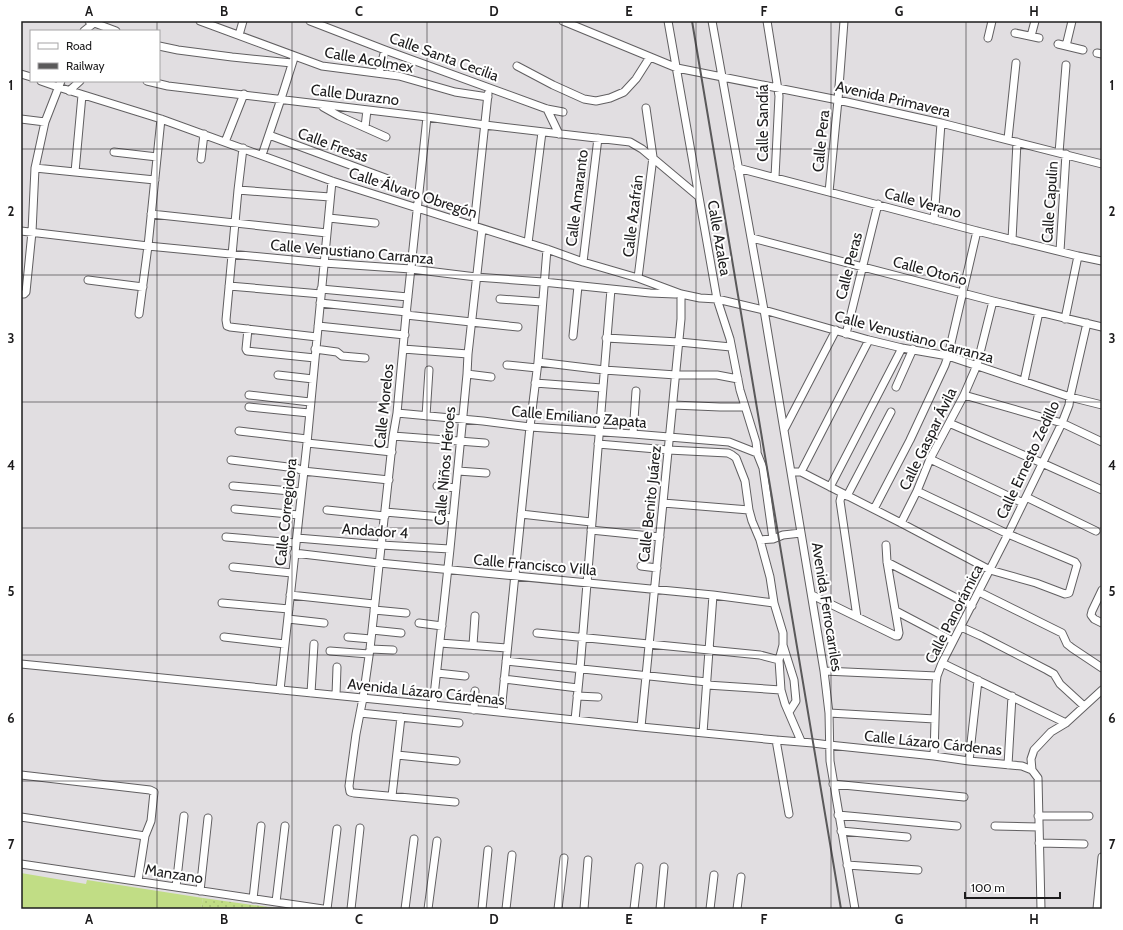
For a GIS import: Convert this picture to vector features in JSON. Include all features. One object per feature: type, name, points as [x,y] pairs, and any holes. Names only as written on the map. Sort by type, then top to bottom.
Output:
[{"type":"street","points":[[200,21],[239,35],[293,59]]},
{"type":"street","points":[[239,35],[243,21]]},
{"type":"street","name":"Calle Santa Cecilia","points":[[310,21],[547,109],[563,112]]},
{"type":"street","name":"Avenida Primavera","points":[[563,21],[677,68],[838,100],[941,123],[1102,164]]},
{"type":"street","points":[[668,21],[698,196]]},
{"type":"street","name":"Avenida Ferrocarriles","points":[[712,21],[752,238],[812,595],[829,713],[829,745],[833,784],[854,909]]},
{"type":"street","name":"Calle Sandía","points":[[767,21],[779,96],[775,177]]},
{"type":"street","name":"Calle Pera","points":[[829,192],[844,21]]},
{"type":"street","points":[[988,38],[992,21]]},
{"type":"street","points":[[1031,36],[1035,21]]},
{"type":"street","points":[[1066,46],[1072,21]]},
{"type":"street","points":[[85,30],[93,22],[113,30]]},
{"type":"street","points":[[1015,33],[1039,38]]},
{"type":"street","points":[[1058,44],[1083,50]]},
{"type":"street","points":[[160,46],[232,57],[293,59]]},
{"type":"street","points":[[379,73],[385,50]]},
{"type":"street","points":[[517,66],[584,99],[596,101],[610,98],[624,92],[636,79],[650,57]]},
{"type":"street","points":[[262,155],[293,59]]},
{"type":"street","name":"Calle Acolmex","points":[[293,59],[322,66],[399,76],[455,92],[488,98]]},
{"type":"street","points":[[1008,139],[1016,63]]},
{"type":"street","name":"Calle Capulin","points":[[1060,251],[1066,65]]},
{"type":"street","name":"Calle Álvaro Obregón","points":[[47,82],[59,84],[69,91],[161,118],[332,181],[583,262],[638,278],[681,294],[700,298],[717,299],[764,310]]},
{"type":"street","points":[[69,91],[79,82]]},
{"type":"street","name":"Calle Durazno","points":[[151,82],[168,86],[244,94],[320,105],[560,134]]},
{"type":"street","points":[[23,294],[26,292],[32,232],[35,168],[45,122],[59,84]]},
{"type":"street","points":[[474,226],[489,88]]},
{"type":"street","points":[[226,142],[244,94]]},
{"type":"street","points":[[75,172],[82,95]]},
{"type":"street","points":[[320,105],[339,116],[386,137]]},
{"type":"street","name":"Calle Azafrán","points":[[638,278],[653,157],[646,108]]},
{"type":"street","points":[[547,109],[560,134]]},
{"type":"street","points":[[365,127],[367,110]]},
{"type":"street","name":"Calle Morelos","points":[[392,796],[354,793],[350,792],[349,786],[371,639],[393,436],[397,413],[427,117]]},
{"type":"street","points":[[139,314],[148,246],[161,118]]},
{"type":"street","points":[[21,119],[45,122]]},
{"type":"street","points":[[934,220],[941,123]]},
{"type":"street","points":[[528,243],[542,132]]},
{"type":"street","points":[[201,159],[204,134]]},
{"type":"street","name":"Calle Azalea","points":[[560,134],[630,142],[653,157],[698,196],[717,299],[731,347],[745,407],[756,442],[757,454],[763,468],[773,539]]},
{"type":"street","name":"Calle Fresas","points":[[269,135],[388,179]]},
{"type":"street","name":"Calle Amaranto","points":[[583,262],[598,138]]},
{"type":"street","points":[[1012,240],[1017,142]]},
{"type":"street","points":[[243,148],[226,320],[227,326],[317,337]]},
{"type":"street","points":[[114,152],[157,157]]},
{"type":"street","points":[[35,168],[154,180]]},
{"type":"street","name":"Calle Verano","points":[[738,168],[1012,240],[1102,261]]},
{"type":"street","name":"Calle Corregidora","points":[[280,690],[304,471],[332,181]]},
{"type":"street","points":[[238,190],[330,197]]},
{"type":"street","name":"Calle Peras","points":[[846,334],[878,204]]},
{"type":"street","points":[[151,214],[327,233]]},
{"type":"street","points":[[329,218],[375,223]]},
{"type":"street","name":"Calle Niños Héroes","points":[[433,705],[454,518],[471,323],[482,229]]},
{"type":"street","name":"Calle Venustiano Carranza","points":[[21,231],[148,246],[233,253],[324,263],[411,269],[476,277],[650,293],[681,294]]},
{"type":"street","points":[[874,509],[910,440],[945,365],[977,231]]},
{"type":"street","name":"Calle Otoño","points":[[752,238],[993,301],[1102,327]]},
{"type":"street","points":[[501,712],[537,365],[546,249]]},
{"type":"street","points":[[1065,318],[1078,256]]},
{"type":"street","points":[[88,280],[143,287]]},
{"type":"street","points":[[230,286],[408,297]]},
{"type":"street","points":[[573,336],[578,286]]},
{"type":"street","points":[[575,720],[611,289]]},
{"type":"street","name":"Calle Benito Juárez","points":[[641,727],[679,342],[681,294]]},
{"type":"street","points":[[500,298],[542,302]]},
{"type":"street","name":"Calle Gaspar Ávila","points":[[901,523],[917,491],[930,459],[964,395],[977,365],[993,301]]},
{"type":"street","points":[[320,303],[471,323],[518,327]]},
{"type":"street","name":"Calle Venustiano Carranza","points":[[764,310],[869,340],[902,348],[948,356],[1070,397],[1102,405]]},
{"type":"street","points":[[1024,381],[1040,312]]},
{"type":"street","name":"Calle Ernesto Zedillo","points":[[1008,534],[1062,423],[1068,406],[1087,323]]},
{"type":"street","points":[[318,326],[405,335]]},
{"type":"street","points":[[248,329],[246,350],[315,358]]},
{"type":"street","points":[[784,430],[836,330]]},
{"type":"street","points":[[606,338],[679,342],[731,347]]},
{"type":"street","points":[[801,472],[869,340]]},
{"type":"street","points":[[403,348],[468,354]]},
{"type":"street","points":[[830,487],[902,348]]},
{"type":"street","points":[[316,349],[337,352],[342,356],[365,358]]},
{"type":"street","points":[[896,387],[913,350]]},
{"type":"street","points":[[506,365],[537,365],[604,370],[717,375],[738,379]]},
{"type":"street","points":[[426,416],[429,370]]},
{"type":"street","points":[[467,374],[491,377]]},
{"type":"street","points":[[278,375],[312,379]]},
{"type":"street","points":[[535,383],[602,388]]},
{"type":"street","points":[[632,434],[636,391]]},
{"type":"street","points":[[249,395],[310,402]]},
{"type":"street","points":[[964,395],[1062,423],[1102,442]]},
{"type":"street","points":[[673,405],[745,407]]},
{"type":"street","points":[[249,407],[309,413]]},
{"type":"street","points":[[857,618],[840,501],[891,412]]},
{"type":"street","name":"Calle Emiliano Zapata","points":[[397,413],[530,427],[729,442],[757,454]]},
{"type":"street","points":[[949,423],[1102,490]]},
{"type":"street","points":[[239,431],[392,452]]},
{"type":"street","points":[[393,436],[486,443]]},
{"type":"street","points":[[598,444],[728,453],[736,458],[745,481],[749,510],[760,540],[770,577],[774,602],[783,632],[783,645],[779,660],[781,690],[801,741]]},
{"type":"street","points":[[930,459],[1096,532]]},
{"type":"street","points":[[231,460],[296,468],[304,471],[389,480]]},
{"type":"street","points":[[458,471],[486,473]]},
{"type":"street","points":[[791,472],[801,472],[990,570],[1065,594],[1069,593],[1077,565],[1075,562],[1008,534],[917,491]]},
{"type":"street","points":[[233,486],[301,492]]},
{"type":"street","points":[[437,486],[456,488]]},
{"type":"street","points":[[663,503],[749,510]]},
{"type":"street","points":[[235,509],[299,515]]},
{"type":"street","points":[[327,510],[454,518]]},
{"type":"street","points":[[521,514],[592,522]]},
{"type":"street","points":[[591,530],[660,537]]},
{"type":"street","points":[[760,540],[773,539],[783,535],[801,533]]},
{"type":"street","name":"Calle Panorámica","points":[[934,756],[937,676],[953,641],[1008,534]]},
{"type":"street","name":"Andador 4","points":[[226,537],[450,549]]},
{"type":"street","points":[[812,595],[857,618],[898,636],[899,633],[887,562],[886,545]]},
{"type":"street","name":"Calle Francisco Villa","points":[[294,552],[379,564],[774,602]]},
{"type":"street","points":[[887,562],[972,606]]},
{"type":"street","points":[[641,566],[657,568]]},
{"type":"street","points":[[233,567],[292,573]]},
{"type":"street","points":[[1102,590],[1091,615],[1094,619],[1102,623]]},
{"type":"street","points":[[979,592],[1062,633],[1067,644],[1102,668]]},
{"type":"street","points":[[290,595],[406,613]]},
{"type":"street","points":[[703,733],[713,595]]},
{"type":"street","points":[[222,603],[289,609]]},
{"type":"street","points":[[896,611],[953,641]]},
{"type":"street","points":[[473,645],[475,616]]},
{"type":"street","points":[[288,619],[324,623]]},
{"type":"street","points":[[418,623],[442,626]]},
{"type":"street","points":[[961,626],[1054,674],[1060,684],[1084,706]]},
{"type":"street","points":[[372,630],[401,633]]},
{"type":"street","points":[[537,633],[760,655],[779,660]]},
{"type":"street","points":[[224,637],[285,644]]},
{"type":"street","points":[[348,637],[371,639]]},
{"type":"street","points":[[440,643],[507,648]]},
{"type":"street","points":[[311,693],[314,644]]},
{"type":"street","points":[[783,645],[794,680],[796,701],[789,712]]},
{"type":"street","points":[[330,651],[393,650]]},
{"type":"street","points":[[506,661],[646,675],[707,684],[781,690]]},
{"type":"street","points":[[942,663],[1066,723]]},
{"type":"street","name":"Avenida Lázaro Cárdenas","points":[[21,664],[829,745]]},
{"type":"street","points":[[336,696],[337,667]]},
{"type":"street","points":[[824,671],[937,676]]},
{"type":"street","points":[[437,673],[465,676]]},
{"type":"street","points":[[504,679],[598,697]]},
{"type":"street","points":[[969,761],[978,680]]},
{"type":"street","points":[[1041,909],[1038,778],[1032,770],[1031,759],[1034,750],[1051,732],[1066,723],[1102,690]]},
{"type":"street","points":[[474,710],[475,691]]},
{"type":"street","points":[[1008,765],[1012,696]]},
{"type":"street","points":[[360,713],[459,723]]},
{"type":"street","points":[[829,713],[935,719]]},
{"type":"street","points":[[401,717],[392,796],[455,802]]},
{"type":"street","points":[[776,740],[789,814]]},
{"type":"street","name":"Calle Lázaro Cárdenas","points":[[829,745],[1022,766],[1032,770]]},
{"type":"street","points":[[397,755],[456,762]]},
{"type":"street","points":[[21,775],[150,790],[154,792],[151,822],[145,836],[138,881]]},
{"type":"street","points":[[833,784],[964,796]]},
{"type":"street","points":[[838,815],[958,826]]},
{"type":"street","points":[[176,887],[184,816]]},
{"type":"street","points":[[1038,816],[1089,816]]},
{"type":"street","points":[[21,817],[145,836]]},
{"type":"street","points":[[200,891],[208,818]]},
{"type":"street","points":[[253,899],[261,826]]},
{"type":"street","points":[[276,902],[285,826]]},
{"type":"street","points":[[995,826],[1039,827]]},
{"type":"street","points":[[351,909],[360,828]]},
{"type":"street","points":[[327,909],[337,829]]},
{"type":"street","points":[[841,831],[907,837]]},
{"type":"street","points":[[405,909],[414,839]]},
{"type":"street","points":[[428,909],[437,841]]},
{"type":"street","points":[[1039,843],[1084,844]]},
{"type":"street","points":[[482,909],[488,850]]},
{"type":"street","points":[[506,909],[512,855]]},
{"type":"street","points":[[1097,909],[1100,892],[1102,857]]},
{"type":"street","points":[[558,909],[564,858]]},
{"type":"street","points":[[584,909],[588,860]]},
{"type":"street","name":"Manzano","points":[[21,864],[323,909]]},
{"type":"street","points":[[847,865],[918,870]]},
{"type":"street","points":[[634,909],[640,867]]},
{"type":"street","points":[[660,909],[664,867]]},
{"type":"street","points":[[710,909],[714,875]]},
{"type":"street","points":[[737,909],[741,877]]},
{"type":"green space","points":[[21,873],[86,884],[87,880],[203,898],[201,909],[21,909]]},
{"type":"green space","points":[[203,898],[282,909],[201,909]]},
{"type":"railway","points":[[692,21],[841,909]]}]
